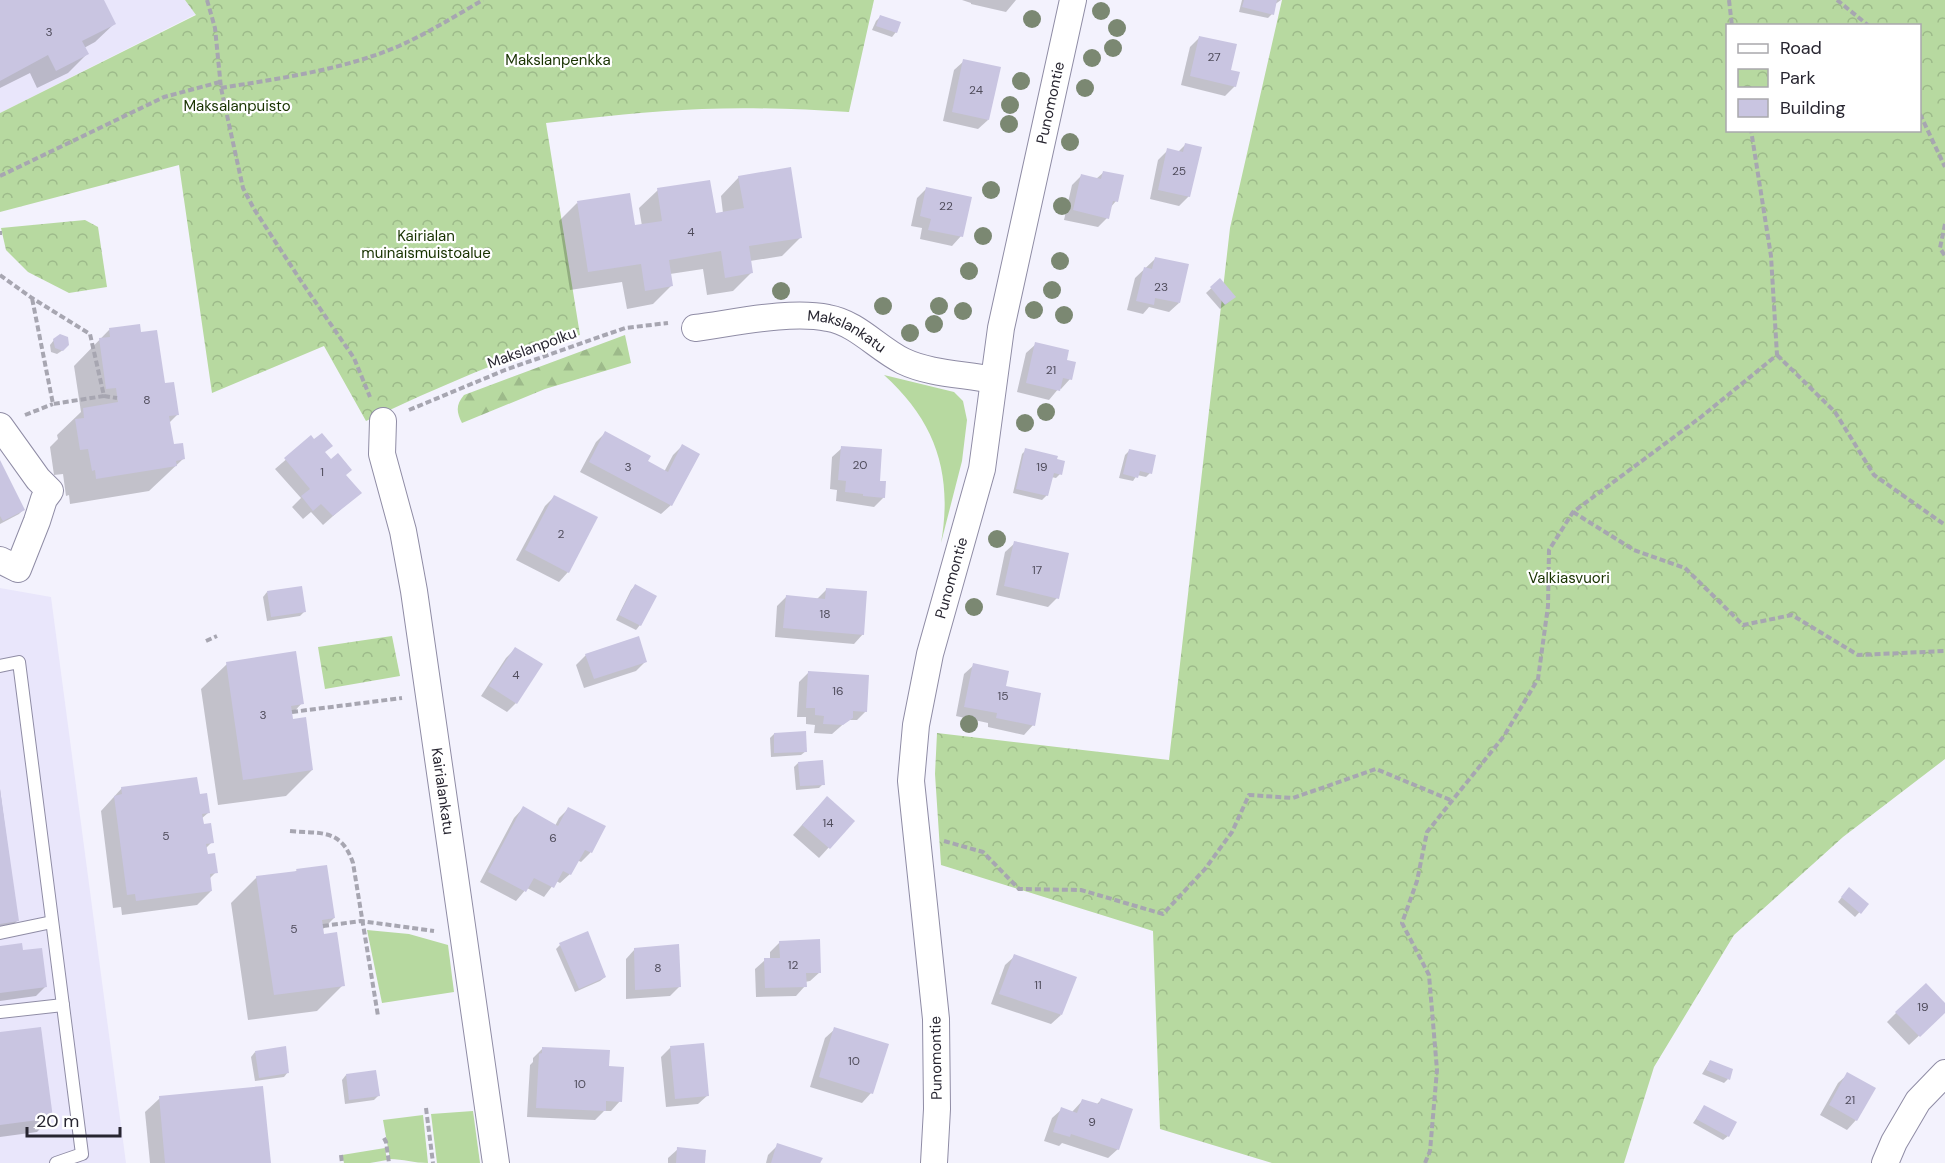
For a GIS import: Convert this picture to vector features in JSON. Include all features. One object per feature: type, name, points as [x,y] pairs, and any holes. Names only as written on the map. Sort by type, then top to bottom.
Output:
[{"type":"street","name":"Punomontie","points":[[934,1163],[937,1109],[936,1019],[911,781],[916,725],[930,654],[982,469],[1001,328],[1072,0]]},
{"type":"street","name":"Makslankatu","points":[[694,328],[810,315],[830,318],[853,327],[906,362],[926,368],[993,380]]},
{"type":"street","name":"Kairialankatu","points":[[383,421],[382,454],[403,531],[429,694],[496,1163]]},
{"type":"street","points":[[0,426],[38,479],[50,491],[44,499],[37,521],[9,564]]},
{"type":"street","points":[[1885,1163],[1918,1101],[1945,1073]]},
{"type":"lane","points":[[0,666],[19,662],[82,1154],[56,1163]]},
{"type":"lane","points":[[0,933],[52,922]]},
{"type":"lane","points":[[0,1012],[63,1005]]},
{"type":"path","points":[[207,0],[215,28],[221,88],[243,188],[301,281],[354,358],[367,393],[383,421]]},
{"type":"path","points":[[221,88],[284,78],[352,62],[396,47],[429,32],[483,0]]},
{"type":"path","points":[[1729,0],[1732,24]]},
{"type":"path","points":[[1837,0],[1867,24]]},
{"type":"path","points":[[0,176],[164,97],[220,82]]},
{"type":"path","points":[[1921,116],[1945,167]]},
{"type":"path","points":[[1751,132],[1771,255],[1777,355],[1835,412],[1874,475],[1945,525]]},
{"type":"path","points":[[1945,224],[1940,248],[1945,256]]},
{"type":"path","points":[[0,275],[90,334],[104,396]]},
{"type":"path","points":[[32,298],[53,404],[104,396],[117,398]]},
{"type":"path","name":"Makslanpolku","points":[[383,421],[505,370],[625,328],[682,321],[694,328]]},
{"type":"path","points":[[1425,1163],[1430,1151],[1437,1070],[1429,975],[1402,924],[1417,881],[1427,832],[1504,735],[1538,679],[1548,606],[1549,550],[1573,512],[1701,417],[1777,355]]},
{"type":"path","points":[[1573,512],[1634,550],[1685,567],[1743,625],[1792,615],[1858,655],[1945,651]]},
{"type":"path","points":[[206,641],[216,636]]},
{"type":"path","points":[[292,712],[429,694]]},
{"type":"path","points":[[935,839],[983,852],[1019,889],[1081,890],[1163,914],[1205,868],[1232,832],[1249,795],[1293,798],[1376,769],[1453,801]]},
{"type":"path","points":[[290,831],[339,838],[348,847],[353,863],[378,1016]]},
{"type":"path","points":[[323,926],[361,921],[464,935]]},
{"type":"path","points":[[426,1108],[433,1163]]},
{"type":"path","points":[[384,1138],[389,1163]]},
{"type":"path","points":[[340,1155],[342,1163]]},
{"type":"shaded area","points":[[0,0],[185,0],[196,14],[0,113]]},
{"type":"shaded area","points":[[0,588],[51,597],[126,1163],[0,1163]]},
{"type":"green space","points":[[185,0],[874,0],[849,112],[702,109],[546,123],[580,335],[472,374],[366,421],[324,346],[212,393],[179,165],[0,212],[0,113],[196,15]]},
{"type":"green space","name":"Valkiasvuori","points":[[1282,0],[1945,0],[1945,759],[1843,837],[1734,935],[1654,1067],[1624,1163],[1272,1163],[1160,1129],[1153,931],[941,865],[935,774],[937,733],[1169,760],[1230,228]]},
{"type":"green space","points":[[85,220],[98,227],[107,287],[69,293],[28,272],[6,250],[1,228]]},
{"type":"green space","points":[[625,335],[631,363],[545,389],[462,423],[458,408],[464,395]]},
{"type":"green space","points":[[884,375],[954,392],[963,401],[967,420],[962,461],[941,543],[944,494],[942,472],[936,451],[917,411]]},
{"type":"green space","points":[[392,636],[400,676],[325,689],[318,647]]},
{"type":"green space","points":[[367,930],[409,934],[448,945],[454,992],[382,1003]]},
{"type":"green space","points":[[473,1111],[480,1163],[437,1163],[431,1114]]},
{"type":"green space","points":[[423,1115],[428,1163],[390,1159],[383,1120]]},
{"type":"green space","points":[[385,1148],[387,1160],[370,1163],[344,1163],[342,1155]]},
{"type":"building","points":[[0,0],[104,0],[116,24],[82,41],[89,54],[56,71],[48,55],[0,81]]},
{"type":"building","points":[[1244,0],[1277,0],[1274,15],[1242,7]]},
{"type":"building","points":[[880,15],[901,22],[897,33],[876,26]]},
{"type":"building","points":[[1199,36],[1237,44],[1231,70],[1240,72],[1236,87],[1190,76]]},
{"type":"building","points":[[963,59],[1001,67],[989,120],[952,112]]},
{"type":"building","points":[[1185,143],[1202,147],[1190,197],[1158,190],[1167,148],[1183,152]]},
{"type":"building","points":[[791,167],[802,238],[749,246],[753,273],[725,278],[721,251],[669,260],[673,286],[645,291],[641,264],[588,272],[577,201],[630,193],[635,225],[662,221],[657,188],[710,180],[716,213],[744,208],[738,176]]},
{"type":"building","points":[[1103,171],[1124,175],[1118,202],[1113,201],[1109,219],[1073,210],[1081,174],[1101,179]]},
{"type":"building","points":[[926,187],[972,197],[963,237],[928,230],[931,219],[920,216]]},
{"type":"building","points":[[1155,257],[1189,264],[1180,303],[1155,298],[1154,305],[1136,301],[1144,267],[1152,269]]},
{"type":"building","points":[[1220,278],[1236,297],[1225,305],[1210,287]]},
{"type":"building","points":[[140,324],[141,332],[157,330],[165,383],[174,382],[179,415],[169,416],[174,444],[183,443],[185,459],[176,461],[177,466],[96,479],[95,470],[92,471],[88,449],[80,450],[75,419],[84,418],[83,408],[118,402],[116,388],[106,389],[99,338],[110,337],[109,328]]},
{"type":"building","points":[[60,334],[68,337],[69,345],[63,351],[55,348],[53,339]]},
{"type":"building","points":[[1035,342],[1069,350],[1067,360],[1076,362],[1072,380],[1063,378],[1060,391],[1026,383]]},
{"type":"building","points":[[605,431],[651,456],[648,461],[668,472],[682,444],[700,454],[672,506],[589,462]]},
{"type":"building","points":[[322,433],[333,446],[325,452],[331,459],[338,453],[352,470],[346,475],[362,493],[333,516],[321,504],[313,511],[301,496],[310,489],[284,458],[311,435],[314,439]]},
{"type":"building","points":[[841,446],[882,449],[880,481],[886,481],[885,498],[845,492],[846,481],[838,480]]},
{"type":"building","points":[[1025,448],[1058,456],[1057,459],[1065,461],[1062,475],[1054,473],[1048,496],[1016,489]]},
{"type":"building","points":[[1129,449],[1156,455],[1152,474],[1140,471],[1138,478],[1123,474]]},
{"type":"building","points":[[0,460],[25,510],[3,521],[0,516]]},
{"type":"building","points":[[554,495],[598,517],[569,573],[525,550]]},
{"type":"building","points":[[1014,541],[1069,553],[1059,599],[1004,586]]},
{"type":"building","points":[[635,584],[657,596],[641,626],[619,615]]},
{"type":"building","points":[[302,586],[306,612],[271,617],[267,591]]},
{"type":"building","points":[[826,588],[867,591],[864,635],[783,628],[786,595],[825,599]]},
{"type":"building","points":[[639,636],[647,662],[594,679],[585,654]]},
{"type":"building","points":[[515,647],[543,664],[517,704],[489,686]]},
{"type":"building","points":[[296,651],[304,704],[291,706],[293,719],[306,717],[313,770],[243,780],[226,662]]},
{"type":"building","points":[[973,663],[1009,671],[1006,686],[1041,693],[1035,726],[996,718],[997,713],[964,707]]},
{"type":"building","points":[[808,671],[869,675],[867,712],[853,711],[853,718],[843,725],[823,724],[824,716],[815,715],[815,708],[806,708]]},
{"type":"building","points":[[806,731],[807,752],[774,753],[774,733]]},
{"type":"building","points":[[823,760],[825,785],[800,786],[798,762]]},
{"type":"building","points":[[197,777],[200,794],[207,793],[210,813],[202,814],[204,824],[211,823],[214,843],[206,844],[208,854],[215,853],[218,873],[210,874],[212,891],[136,901],[135,894],[127,895],[114,796],[122,794],[121,787]]},
{"type":"building","points":[[0,789],[19,921],[0,924]]},
{"type":"building","points":[[827,796],[855,821],[830,849],[802,825]]},
{"type":"building","points":[[523,806],[558,826],[568,807],[606,826],[592,853],[585,850],[571,875],[563,871],[554,888],[534,878],[526,892],[488,872]]},
{"type":"building","points":[[327,865],[335,918],[322,920],[324,934],[337,932],[345,986],[274,995],[256,876]]},
{"type":"building","points":[[1849,887],[1869,904],[1861,914],[1841,897]]},
{"type":"building","points":[[588,931],[606,977],[579,989],[559,943]]},
{"type":"building","points":[[820,939],[821,973],[806,973],[807,987],[765,988],[764,958],[780,958],[779,941]]},
{"type":"building","points":[[22,943],[23,950],[42,948],[47,987],[0,993],[0,946]]},
{"type":"building","points":[[679,944],[681,987],[635,990],[634,948]]},
{"type":"building","points":[[1014,954],[1077,977],[1062,1015],[999,994]]},
{"type":"building","points":[[1926,983],[1945,1003],[1945,1013],[1920,1037],[1895,1012]]},
{"type":"building","points":[[41,1027],[53,1118],[0,1125],[0,1032]]},
{"type":"building","points":[[834,1027],[889,1044],[873,1094],[819,1077]]},
{"type":"building","points":[[704,1043],[709,1096],[675,1099],[670,1046]]},
{"type":"building","points":[[286,1046],[289,1073],[259,1078],[255,1051]]},
{"type":"building","points":[[542,1047],[610,1050],[609,1066],[624,1067],[622,1102],[606,1101],[606,1111],[536,1108],[539,1054],[542,1053]]},
{"type":"building","points":[[1710,1060],[1733,1069],[1730,1080],[1706,1070]]},
{"type":"building","points":[[376,1070],[380,1096],[349,1100],[346,1074]]},
{"type":"building","points":[[1847,1072],[1876,1088],[1857,1121],[1829,1105]]},
{"type":"building","points":[[263,1086],[271,1163],[165,1163],[159,1096]]},
{"type":"building","points":[[1101,1098],[1133,1109],[1119,1150],[1071,1134],[1070,1137],[1053,1132],[1061,1107],[1077,1113],[1082,1099],[1099,1104]]},
{"type":"building","points":[[1704,1105],[1737,1122],[1729,1137],[1696,1119]]},
{"type":"building","points":[[777,1143],[823,1158],[820,1163],[771,1163]]},
{"type":"building","points":[[677,1147],[706,1150],[705,1163],[676,1163]]},
{"type":"park label","name":"Makslanpenkka","points":[[558,60]]},
{"type":"park label","name":"Maksalanpuisto","points":[[237,106]]},
{"type":"park label","name":"Kairialan muinaismuistoalue","points":[[426,244]]}]
